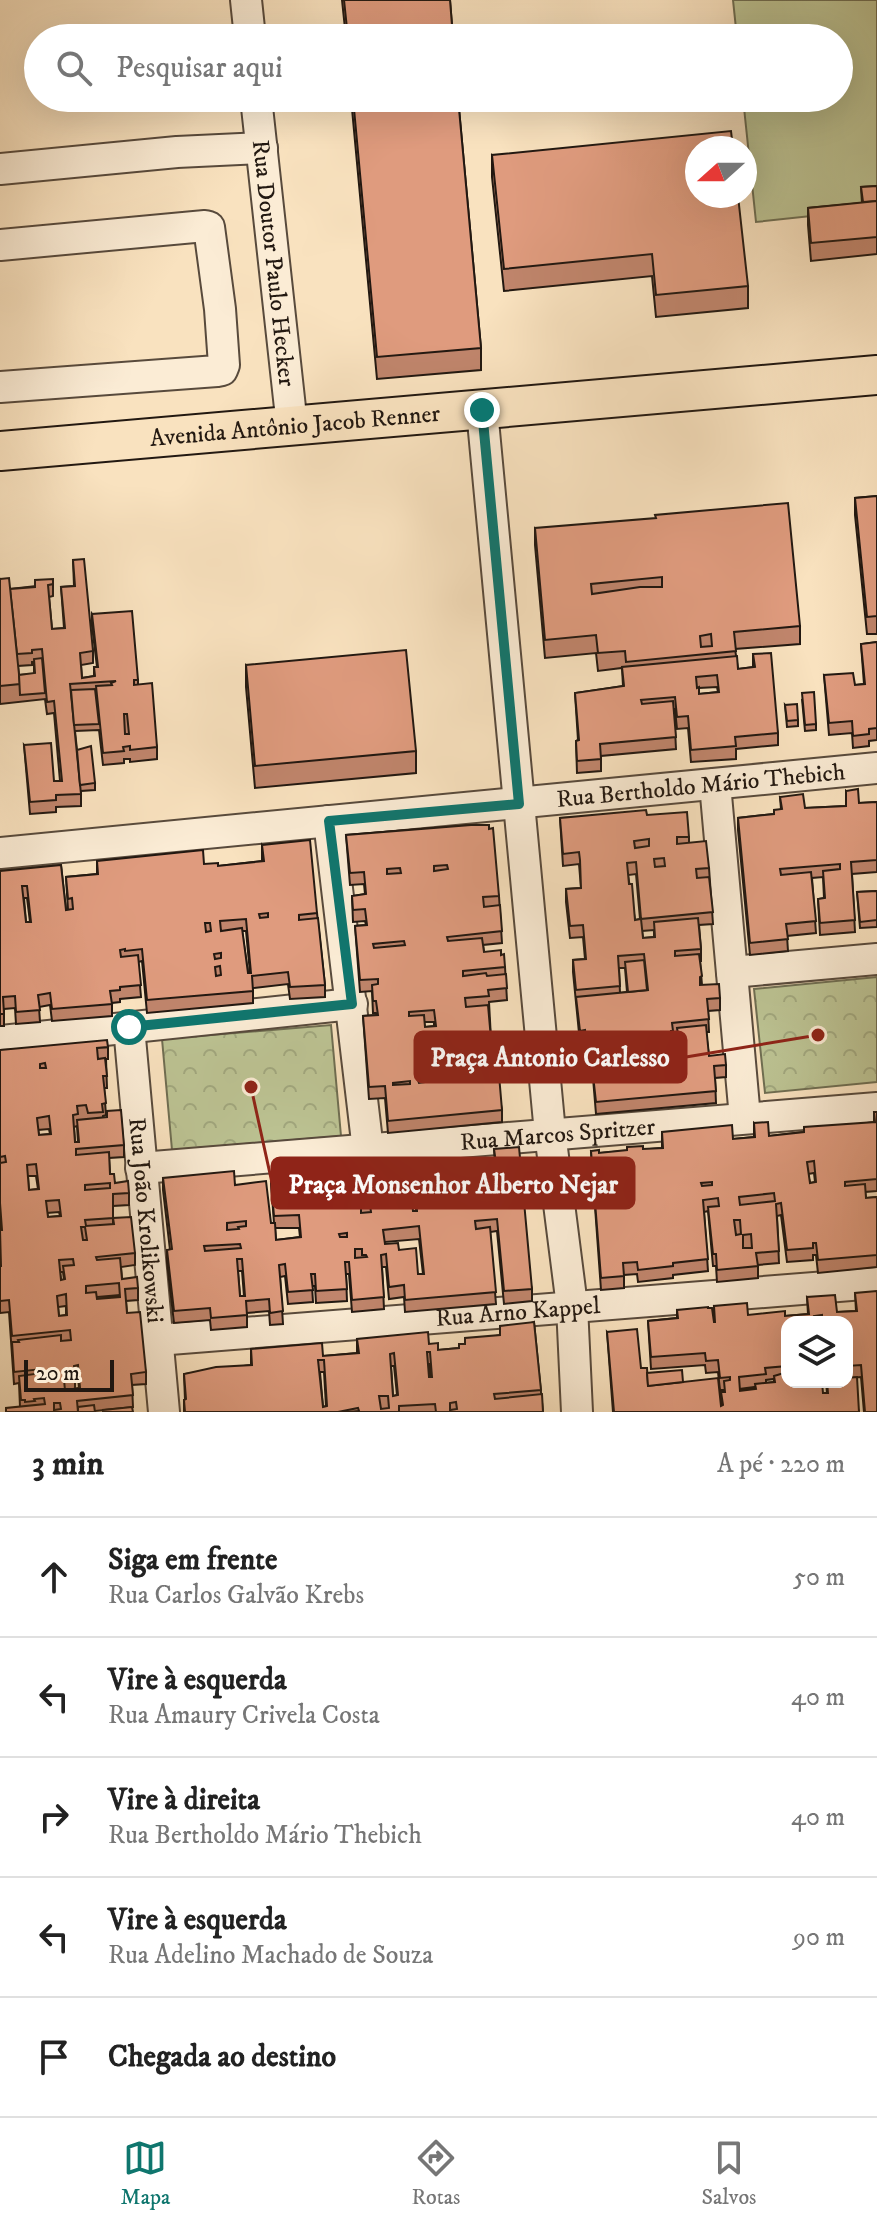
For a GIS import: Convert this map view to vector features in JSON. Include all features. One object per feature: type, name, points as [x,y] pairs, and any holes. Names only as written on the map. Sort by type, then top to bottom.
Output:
[{"type":"main road","name":"Avenida Antônio Jacob Renner","points":[[0,451],[877,375]]},
{"type":"street","points":[[246,0],[249,24]]},
{"type":"street","name":"Rua Doutor Paulo Hecker","points":[[258,112],[292,426]]},
{"type":"street","points":[[0,169],[177,152],[262,148]]},
{"type":"street","points":[[0,245],[209,227],[224,365],[222,370],[217,371],[0,387]]},
{"type":"street","points":[[482,410],[550,1133],[572,1306],[577,1412]]},
{"type":"street","name":"Rua Bertholdo Mário Thebich","points":[[0,853],[877,768]]},
{"type":"street","points":[[715,784],[745,1118]]},
{"type":"street","points":[[329,821],[368,1150]]},
{"type":"street","points":[[732,972],[877,959]]},
{"type":"street","points":[[0,1041],[352,1004]]},
{"type":"street","name":"Rua João Krolikowski","points":[[129,1027],[164,1412]]},
{"type":"street","name":"Rua Marcos Spritzer","points":[[141,1168],[877,1108]]},
{"type":"street","name":"Rua Arno Kappel","points":[[157,1340],[877,1283]]},
{"type":"green space","points":[[733,0],[877,0],[877,209],[756,222],[757,136],[747,136],[744,112],[853,112],[853,24],[736,24]]},
{"type":"green space","points":[[877,977],[877,1082],[765,1093],[754,989]]},
{"type":"green space","points":[[331,1025],[341,1136],[172,1150],[162,1039]]},
{"type":"building","points":[[344,0],[450,0],[452,24],[347,24]]},
{"type":"building","points":[[354,112],[459,112],[481,348],[377,357]]},
{"type":"building","points":[[731,131],[732,136],[685,136],[685,208],[739,208],[748,286],[656,295],[652,254],[504,269],[492,155]]},
{"type":"building","points":[[877,186],[877,201],[863,202],[861,187]]},
{"type":"building","points":[[877,201],[877,237],[811,243],[808,208]]},
{"type":"building","points":[[877,496],[877,616],[867,617],[855,498]]},
{"type":"building","points":[[788,503],[800,626],[734,632],[736,651],[626,662],[625,651],[598,653],[596,635],[545,640],[535,528],[656,518],[655,515]],"holes":[[[662,577],[662,587],[592,594],[591,584]],[[711,634],[712,646],[701,647],[700,636]]]},
{"type":"building","points":[[84,559],[93,651],[80,653],[82,678],[95,676],[94,667],[98,667],[92,614],[132,611],[138,680],[134,680],[134,685],[152,683],[157,747],[130,750],[130,746],[123,747],[124,751],[103,753],[96,686],[112,685],[116,681],[70,684],[81,794],[56,795],[56,800],[30,802],[24,745],[51,743],[54,781],[62,781],[54,701],[47,702],[42,649],[17,654],[10,589],[35,587],[35,580],[53,579],[53,584],[48,585],[52,629],[65,628],[61,587],[75,586],[73,560]],"holes":[[[124,714],[127,714],[129,734],[125,734]]]},
{"type":"building","points":[[9,578],[20,684],[0,686],[0,579]]},
{"type":"building","points":[[877,642],[877,728],[869,729],[869,734],[853,736],[852,721],[829,723],[824,675],[853,673],[855,685],[865,684],[861,644]]},
{"type":"building","points":[[406,650],[416,751],[255,766],[246,665]]},
{"type":"building","points":[[771,653],[778,733],[735,737],[736,746],[691,750],[688,716],[677,717],[675,697],[641,700],[642,704],[673,701],[676,737],[600,744],[601,759],[577,761],[576,741],[579,740],[575,693],[624,686],[622,667],[737,656],[738,669],[755,667],[753,654]],"holes":[[[717,675],[719,692],[699,694],[696,677]]]},
{"type":"building","points":[[42,658],[45,693],[20,695],[19,675],[35,673],[34,659]]},
{"type":"building","points":[[95,689],[99,724],[74,725],[71,690]]},
{"type":"building","points":[[814,692],[816,724],[805,725],[802,693]]},
{"type":"building","points":[[797,704],[798,720],[787,721],[785,705]]},
{"type":"building","points":[[91,746],[95,783],[80,785],[77,750]]},
{"type":"building","points":[[858,789],[859,803],[877,802],[877,860],[851,862],[855,920],[820,923],[818,899],[825,898],[823,871],[840,869],[840,864],[780,869],[781,875],[811,872],[816,921],[786,924],[788,939],[750,943],[738,818],[774,814],[774,810],[782,809],[780,797],[803,794],[805,808],[846,806],[846,791]]},
{"type":"building","points":[[646,810],[647,815],[687,812],[689,837],[677,837],[677,844],[706,841],[709,868],[696,869],[697,878],[709,877],[713,912],[641,919],[643,938],[655,937],[654,922],[698,918],[701,949],[675,951],[675,956],[699,954],[700,985],[719,984],[720,998],[707,999],[709,1019],[672,1023],[672,1041],[679,1041],[677,1028],[706,1025],[709,1056],[725,1054],[726,1065],[714,1066],[716,1091],[596,1102],[592,1066],[654,1061],[653,1055],[598,1062],[597,1044],[586,1045],[585,1030],[580,1031],[576,997],[648,990],[644,954],[618,956],[620,986],[576,990],[573,960],[586,959],[583,925],[570,926],[566,889],[581,888],[580,860],[579,852],[563,854],[560,818]],"holes":[[[649,839],[649,846],[635,848],[634,841]],[[664,858],[665,866],[655,867],[654,859]],[[636,862],[641,919],[635,920],[627,863]]]},
{"type":"building","points":[[471,825],[489,825],[489,829],[493,828],[499,896],[483,897],[484,907],[500,905],[502,931],[447,937],[448,941],[482,938],[484,952],[501,950],[501,955],[504,954],[505,967],[463,971],[463,976],[506,974],[507,988],[488,990],[489,996],[465,998],[466,1007],[488,1005],[491,1039],[509,1038],[510,1054],[493,1056],[495,1075],[499,1075],[502,1110],[388,1121],[385,1086],[369,1087],[363,1016],[378,1015],[372,985],[378,984],[378,979],[360,980],[355,926],[367,925],[365,909],[353,910],[352,896],[366,894],[364,872],[350,873],[346,835]],"holes":[[[447,865],[448,869],[434,871],[434,866]],[[400,868],[401,873],[387,874],[387,869]],[[404,941],[405,945],[374,948],[373,944]],[[434,1010],[436,1026],[425,1027],[424,1015],[409,1016],[409,1012]],[[472,1041],[473,1048],[452,1050],[454,1069],[439,1070],[437,1044]],[[410,1081],[410,1084],[393,1083]]]},
{"type":"building","points":[[310,840],[317,913],[299,915],[299,920],[318,918],[325,985],[290,987],[288,972],[252,976],[253,991],[147,1000],[142,949],[125,949],[120,950],[121,957],[138,955],[141,985],[110,991],[112,1004],[52,1009],[50,993],[38,995],[40,1010],[16,1012],[15,996],[3,997],[4,1014],[0,1014],[0,871],[61,865],[66,910],[73,909],[72,898],[68,899],[66,877],[98,874],[97,861],[203,850],[204,864],[218,863],[218,866],[264,861],[262,845]],"holes":[[[22,886],[27,886],[31,922],[26,922]],[[246,919],[251,973],[248,973],[242,928],[221,931],[220,921]],[[205,923],[210,923],[211,931],[206,932]],[[220,966],[221,975],[216,976],[215,967]]]},
{"type":"building","points":[[877,891],[877,920],[860,922],[857,892]]},
{"type":"building","points":[[644,960],[647,990],[628,992],[625,962]]},
{"type":"building","points":[[107,1040],[108,1047],[97,1048],[98,1059],[105,1058],[106,1103],[102,1104],[103,1112],[88,1113],[86,1105],[77,1106],[78,1114],[73,1115],[75,1142],[79,1142],[77,1120],[107,1117],[107,1111],[121,1110],[124,1145],[76,1149],[76,1155],[109,1152],[110,1174],[114,1174],[115,1183],[128,1181],[129,1193],[113,1194],[113,1218],[131,1217],[135,1253],[96,1257],[97,1260],[120,1258],[122,1279],[137,1277],[138,1288],[125,1289],[127,1313],[140,1312],[146,1372],[131,1374],[133,1395],[77,1401],[78,1412],[6,1412],[6,1408],[45,1404],[44,1398],[21,1400],[19,1376],[43,1373],[42,1369],[14,1372],[12,1342],[61,1335],[61,1341],[71,1340],[70,1330],[12,1336],[9,1300],[0,1301],[0,1163],[6,1162],[5,1156],[0,1157],[0,1050]],"holes":[[[49,1116],[51,1134],[39,1135],[37,1118]],[[36,1164],[39,1189],[29,1190],[27,1165]],[[110,1183],[110,1188],[85,1190],[85,1185]],[[59,1200],[61,1216],[48,1217],[46,1201]],[[113,1218],[114,1224],[86,1226],[85,1220]],[[81,1227],[85,1227],[87,1240],[83,1240]],[[73,1259],[74,1265],[63,1266],[65,1279],[61,1280],[59,1260]],[[119,1283],[120,1297],[97,1299],[96,1292],[86,1293],[86,1286]],[[66,1294],[67,1315],[59,1316],[57,1296]],[[78,1365],[80,1388],[65,1390],[64,1380],[75,1379],[74,1366]],[[54,1403],[60,1403],[61,1409],[54,1410]]]},
{"type":"building","points":[[874,1112],[877,1112],[877,1179],[845,1182],[845,1186],[865,1184],[866,1198],[877,1197],[877,1255],[818,1260],[816,1243],[813,1243],[813,1248],[787,1250],[781,1203],[776,1204],[779,1251],[756,1253],[758,1266],[717,1270],[708,1207],[719,1206],[718,1198],[703,1200],[708,1259],[638,1270],[637,1262],[623,1263],[624,1276],[601,1278],[591,1151],[599,1150],[599,1153],[643,1146],[643,1149],[663,1148],[662,1132],[732,1125],[733,1139],[755,1137],[754,1123],[768,1122],[769,1136],[804,1132],[804,1127],[875,1122]],"holes":[[[814,1161],[816,1182],[810,1183],[807,1162]],[[774,1193],[775,1201],[740,1205],[739,1197]],[[734,1220],[740,1220],[741,1234],[736,1235]],[[751,1234],[752,1248],[743,1248],[743,1235]]]},
{"type":"building","points":[[519,1147],[532,1289],[504,1291],[497,1219],[475,1221],[476,1229],[490,1227],[496,1292],[405,1300],[404,1285],[389,1287],[386,1254],[381,1255],[384,1297],[352,1300],[349,1262],[345,1262],[347,1289],[316,1291],[315,1274],[311,1274],[313,1290],[288,1292],[285,1264],[279,1265],[283,1311],[270,1313],[269,1299],[246,1301],[247,1315],[211,1318],[210,1308],[174,1311],[167,1250],[172,1249],[163,1178],[234,1171],[235,1185],[266,1181],[276,1240],[301,1237],[299,1215],[274,1216],[271,1182],[307,1179],[305,1165],[377,1158],[378,1174],[409,1171],[413,1211],[417,1211],[414,1172],[445,1169],[448,1202],[452,1201],[449,1166],[496,1163],[494,1149]],"holes":[[[343,1181],[345,1206],[340,1207],[338,1182]],[[370,1205],[371,1212],[361,1213],[361,1206]],[[246,1221],[246,1226],[227,1230],[227,1223]],[[419,1226],[424,1274],[418,1274],[416,1248],[399,1250],[398,1243],[385,1244],[383,1230]],[[240,1244],[241,1248],[205,1251],[204,1246]],[[355,1249],[362,1249],[362,1255],[367,1257],[355,1258]],[[237,1259],[242,1259],[245,1296],[240,1296]]]},
{"type":"building","points":[[877,1291],[877,1412],[865,1412],[861,1365],[853,1366],[853,1316],[785,1316],[809,1314],[807,1297],[835,1295],[837,1312],[857,1311],[855,1293]]},
{"type":"building","points":[[747,1303],[748,1315],[785,1311],[785,1316],[781,1316],[781,1367],[765,1368],[766,1374],[739,1377],[740,1391],[756,1389],[755,1384],[775,1382],[774,1376],[781,1374],[781,1388],[823,1388],[823,1393],[828,1393],[828,1388],[853,1388],[853,1377],[857,1377],[859,1412],[614,1412],[607,1332],[637,1329],[641,1368],[647,1368],[648,1386],[718,1378],[721,1406],[724,1381],[730,1380],[730,1377],[720,1378],[718,1360],[706,1361],[705,1353],[651,1357],[648,1321],[678,1318],[677,1310],[708,1307],[712,1308],[715,1322],[714,1306]]},
{"type":"building","points":[[534,1322],[541,1390],[494,1394],[495,1399],[542,1394],[543,1412],[436,1412],[435,1404],[399,1406],[399,1412],[349,1412],[359,1411],[358,1408],[338,1412],[185,1412],[184,1374],[216,1367],[252,1365],[251,1349],[322,1343],[323,1356],[359,1353],[357,1339],[428,1332],[429,1344],[438,1343],[438,1350],[459,1348],[459,1344],[465,1344],[465,1338],[500,1335],[500,1326]],"holes":[[[427,1352],[430,1352],[432,1377],[429,1377]],[[394,1353],[398,1395],[393,1396],[390,1354]],[[318,1360],[324,1360],[327,1406],[323,1407]],[[379,1396],[388,1396],[389,1408],[381,1409]],[[456,1402],[457,1409],[450,1410],[450,1403]]]},
{"type":"building","points":[[682,1370],[683,1382],[648,1386],[647,1373]]},
{"type":"building","points":[[94,1405],[95,1412],[78,1412],[78,1407]]},
{"type":"building","points":[[132,1407],[133,1412],[103,1412],[103,1410]]},
{"type":"place","name":"Praça Antonio Carlesso","points":[[818,1035]]},
{"type":"place","name":"Praça Monsenhor Alberto Nejar","points":[[251,1087]]},
{"type":"route","points":[[129,1027],[352,1004],[329,821],[519,804],[482,410]]}]
